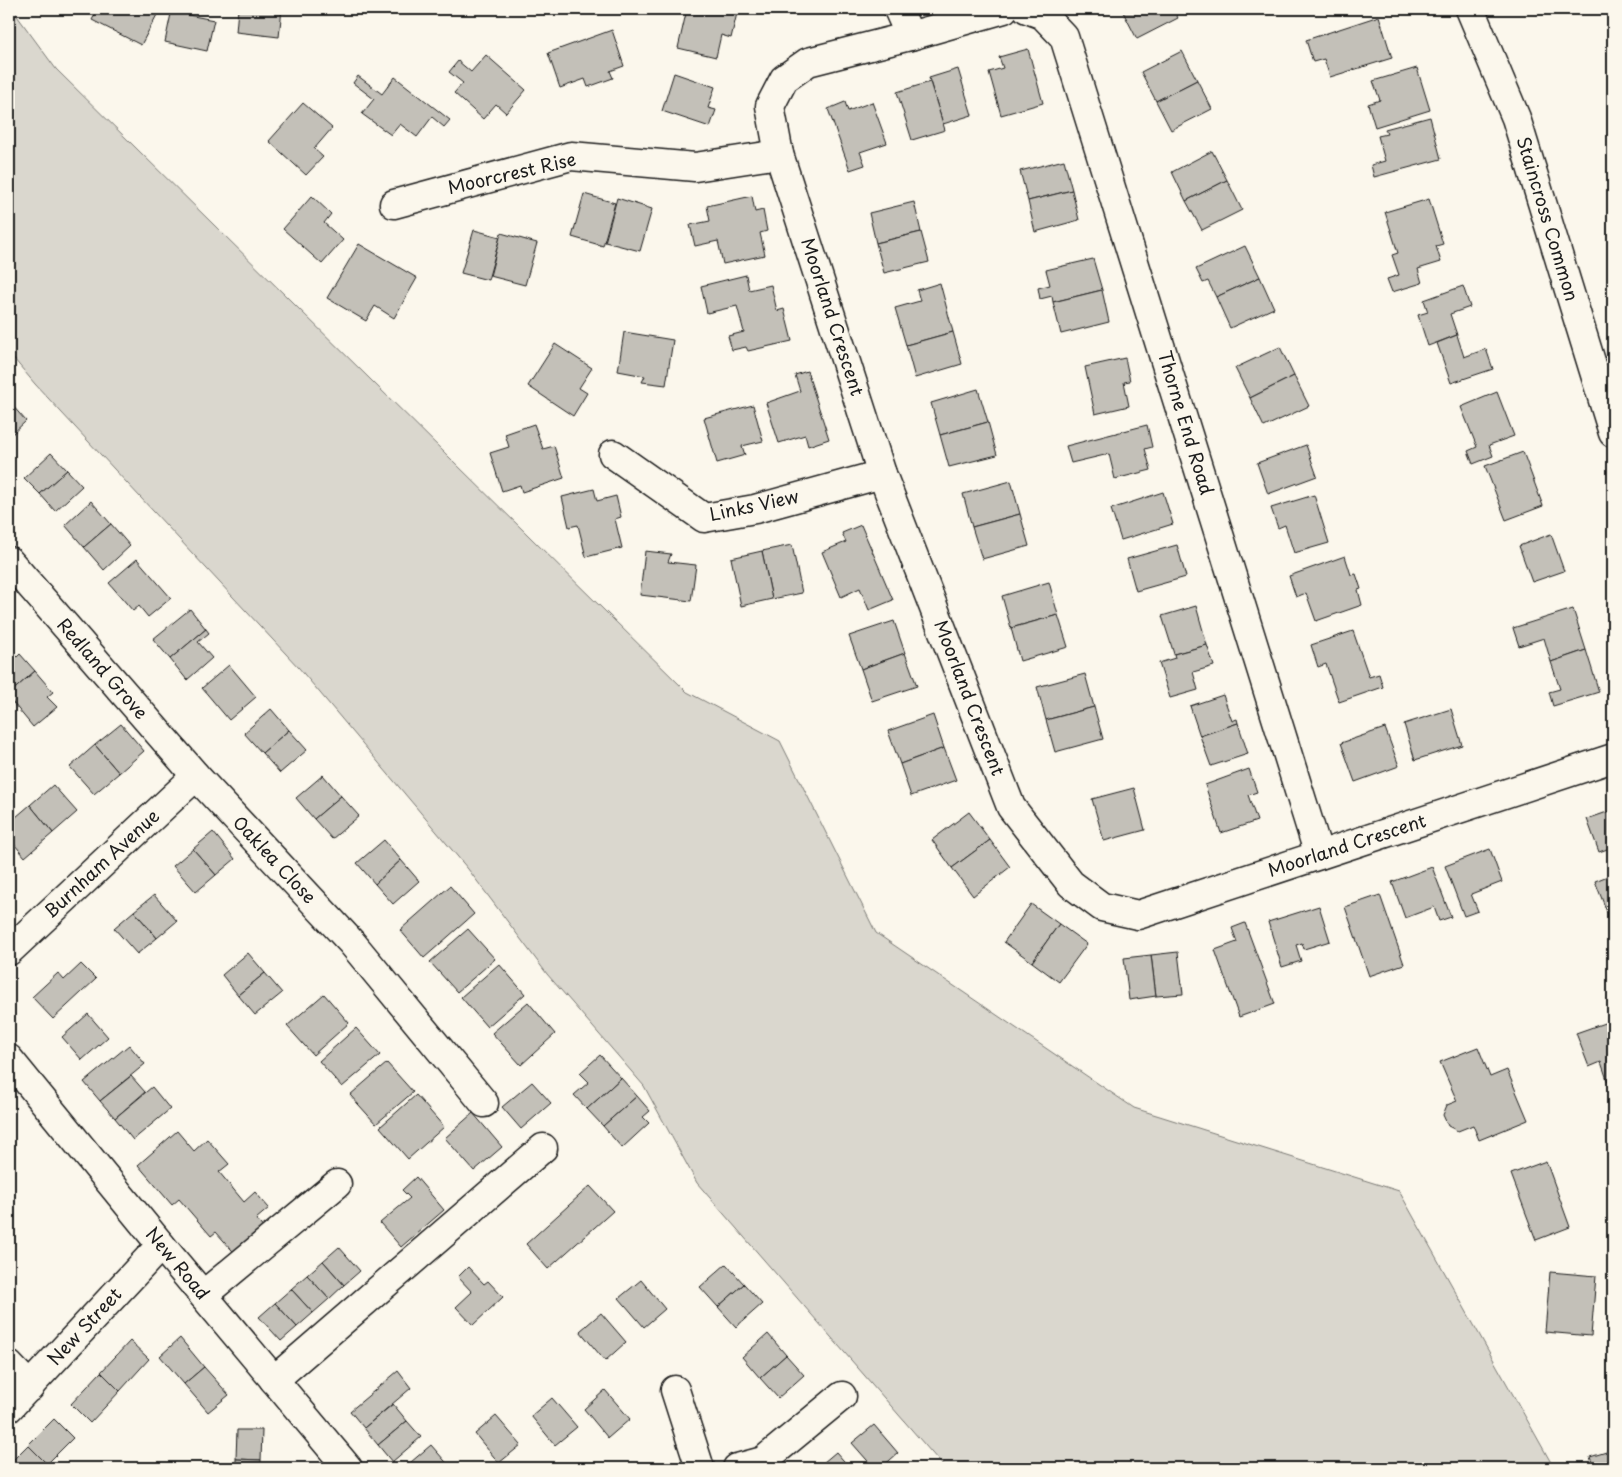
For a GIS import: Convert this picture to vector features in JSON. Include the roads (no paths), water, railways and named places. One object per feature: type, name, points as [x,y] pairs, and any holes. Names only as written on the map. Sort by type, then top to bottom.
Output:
[{"type":"street","points":[[898,9],[910,36],[1004,9]]},
{"type":"street","name":"Thorne End Road","points":[[1027,9],[1043,15],[1064,37],[1319,855]]},
{"type":"street","name":"Staincross Common","points":[[1470,9],[1516,118],[1613,433]]},
{"type":"street","name":"Moorland Crescent","points":[[910,36],[808,62],[784,79],[770,106],[780,154],[882,474],[1011,807],[1071,884],[1102,907],[1138,915],[1613,758]]},
{"type":"street","name":"Moorcrest Rise","points":[[394,204],[571,156],[695,167],[780,154]]},
{"type":"street","name":"Links View","points":[[613,454],[704,518],[755,509],[882,474]]},
{"type":"street","name":"Redland Grove","points":[[9,561],[196,776]]},
{"type":"street","name":"Oaklea Close","points":[[196,776],[352,944],[484,1103]]},
{"type":"street","name":"Burnham Avenue","points":[[9,951],[196,776]]},
{"type":"street","name":"New Road","points":[[9,1059],[160,1245],[348,1468]]},
{"type":"street","points":[[274,1380],[543,1148]]},
{"type":"street","points":[[203,1296],[337,1184]]},
{"type":"street","name":"New Street","points":[[9,1408],[160,1245]]},
{"type":"street","points":[[9,1365],[30,1387]]},
{"type":"street","points":[[675,1390],[700,1468]]},
{"type":"street","points":[[737,1468],[763,1461],[842,1396]]}]
